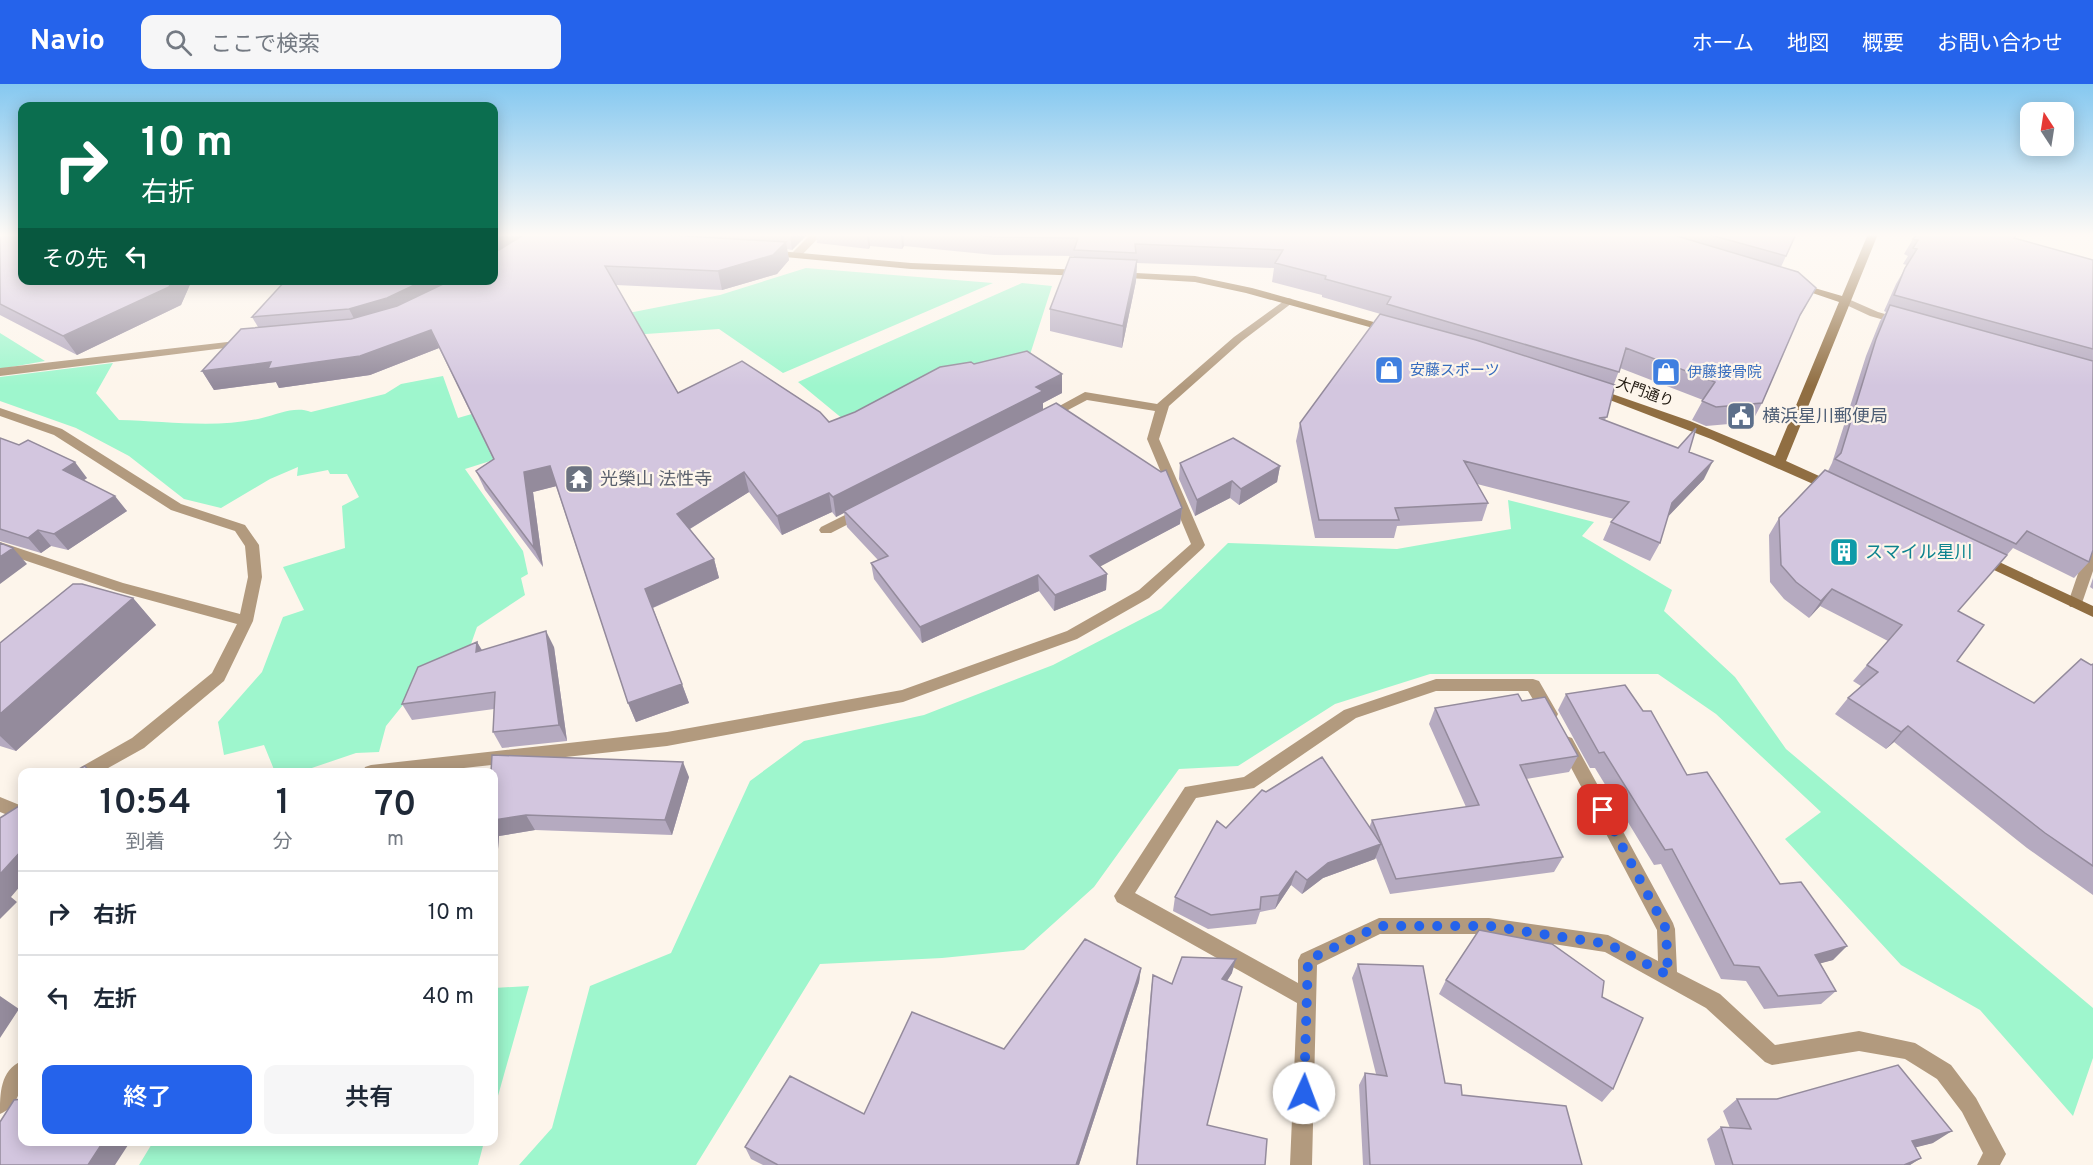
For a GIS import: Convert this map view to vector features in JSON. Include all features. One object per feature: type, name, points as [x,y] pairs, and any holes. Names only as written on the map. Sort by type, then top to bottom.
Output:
[{"type":"street","points":[[1218,284],[1407,334]]},
{"type":"street","points":[[1790,284],[1846,301],[1874,314],[1918,326]]},
{"type":"street","points":[[1779,462],[1853,284]]},
{"type":"street","points":[[407,768],[667,739],[903,696],[1072,635],[1144,594],[1198,545],[1153,439],[1163,405],[1239,339],[1288,301]]},
{"type":"street","points":[[0,372],[262,341]]},
{"type":"street","name":"大門通り","points":[[1586,389],[1641,407],[1779,462],[1843,493]]},
{"type":"street","points":[[1033,423],[1085,396],[1163,409]]},
{"type":"street","points":[[0,412],[58,432],[176,507],[240,528],[252,545],[255,577],[246,621],[218,677],[138,743],[94,768]]},
{"type":"street","points":[[826,530],[878,503]]},
{"type":"street","points":[[0,547],[63,571],[246,621]]},
{"type":"street","points":[[2075,603],[2093,550]]},
{"type":"street","points":[[1970,553],[2093,612]]},
{"type":"street","points":[[1307,998],[1123,896],[1191,792],[1248,783],[1350,714],[1437,685],[1533,685],[1666,929],[1668,975]]},
{"type":"street","points":[[0,804],[18,809]]},
{"type":"street","points":[[0,824],[18,811]]},
{"type":"street","points":[[1301,1165],[1308,960],[1379,926],[1489,926],[1608,944],[1713,1001],[1772,1055],[1859,1041],[1908,1050],[1944,1072],[1969,1105],[1995,1154],[1988,1165]]},
{"type":"street","points":[[0,1104],[18,1077]]},
{"type":"green space","points":[[754,284],[990,284],[783,373],[719,329],[631,335],[603,318],[720,295]]},
{"type":"green space","points":[[1019,284],[1052,286],[1026,367],[855,429],[798,382]]},
{"type":"green space","points":[[0,333],[45,361],[0,369]]},
{"type":"green space","points":[[113,363],[96,393],[119,420],[209,424],[245,421],[293,410],[311,412],[385,394],[401,384],[443,376],[458,418],[506,404],[528,449],[465,469],[523,551],[528,574],[521,578],[525,595],[477,627],[465,661],[423,680],[386,726],[379,752],[356,753],[312,768],[273,768],[264,745],[224,755],[218,722],[262,672],[283,617],[304,610],[283,567],[345,548],[342,506],[359,497],[347,474],[330,474],[328,470],[297,476],[298,467],[270,479],[221,508],[184,499],[129,456],[76,428],[0,401],[0,377]]},
{"type":"green space","points":[[1508,500],[1594,522],[1582,536],[1672,590],[1664,611],[1735,677],[1786,749],[2093,1008],[2093,1058],[2073,1116],[1980,1010],[1901,965],[1785,839],[1821,812],[1716,714],[1658,674],[1430,674],[1335,704],[1238,766],[1179,769],[1094,887],[1024,950],[942,958],[820,964],[696,1165],[519,1165],[552,1128],[590,986],[671,953],[750,781],[804,741],[924,715],[1053,665],[1161,609],[1228,543],[1397,549],[1511,529]]},
{"type":"green space","points":[[529,986],[498,1096],[498,988]]},
{"type":"green space","points":[[151,1146],[483,1146],[478,1165],[139,1165]]},
{"type":"building","points":[[0,284],[170,285],[63,336],[0,304]]},
{"type":"building","points":[[616,284],[678,393],[742,361],[820,412],[829,422],[855,412],[940,367],[971,362],[974,364],[1027,351],[1062,374],[1036,387],[1043,391],[833,497],[829,493],[777,516],[744,472],[677,514],[714,559],[645,589],[682,684],[628,703],[550,466],[524,472],[534,548],[476,471],[494,459],[431,330],[360,356],[268,369],[271,362],[202,371],[241,329],[351,319],[397,306],[441,285]]},
{"type":"building","points":[[1059,284],[1132,284],[1123,326],[1050,309]]},
{"type":"building","points":[[1345,284],[1812,284],[1816,288],[1800,315],[1762,403],[1716,407],[1702,401],[1715,382],[1626,348],[1619,372],[1387,304],[1391,297]]},
{"type":"building","points":[[1898,284],[2093,284],[2093,349],[1894,295]]},
{"type":"building","points":[[281,285],[414,285],[387,298],[349,309],[252,317]]},
{"type":"building","points":[[1890,305],[2093,361],[2093,550],[2089,562],[2027,531],[2016,544],[1835,459],[1841,453],[1876,339]]},
{"type":"building","points":[[1380,314],[1476,340],[1615,385],[1607,417],[1599,418],[1678,448],[1696,428],[1689,452],[1713,461],[1672,503],[1660,543],[1611,522],[1629,502],[1464,461],[1488,503],[1395,508],[1399,520],[1319,520],[1300,423]]},
{"type":"building","points":[[1056,403],[1161,472],[1166,470],[1182,508],[1090,556],[1107,574],[1055,595],[1038,575],[920,627],[871,563],[888,556],[844,511]]},
{"type":"building","points":[[0,438],[19,445],[28,440],[75,462],[63,470],[115,496],[54,534],[38,530],[28,538],[0,529]]},
{"type":"building","points":[[1233,438],[1280,466],[1241,489],[1232,481],[1197,500],[1180,463]]},
{"type":"building","points":[[1825,470],[2007,555],[1958,611],[1984,625],[1957,661],[2034,703],[2081,659],[2093,664],[2093,866],[2045,833],[1908,726],[1901,732],[1848,698],[1878,672],[1867,665],[1902,625],[1832,589],[1821,601],[1796,582],[1781,565],[1779,518]]},
{"type":"building","points":[[0,543],[13,548],[0,557]]},
{"type":"building","points":[[73,584],[82,584],[133,598],[0,714],[0,643]]},
{"type":"building","points":[[546,631],[559,725],[493,732],[495,692],[402,704],[418,667],[477,642],[476,652]]},
{"type":"building","points":[[1625,685],[1643,711],[1651,711],[1687,775],[1707,772],[1780,884],[1801,882],[1847,946],[1815,955],[1836,991],[1778,996],[1759,967],[1734,965],[1672,849],[1665,850],[1604,752],[1599,753],[1566,694]]},
{"type":"building","points":[[1518,694],[1522,701],[1545,697],[1578,756],[1520,765],[1563,857],[1396,879],[1372,820],[1479,805],[1435,708]]},
{"type":"building","points":[[492,755],[683,762],[665,820],[526,815],[498,819],[498,768],[491,768]]},
{"type":"building","points":[[1322,757],[1381,844],[1328,863],[1307,880],[1296,871],[1279,895],[1261,897],[1260,909],[1211,915],[1175,897],[1217,821],[1226,828],[1262,790],[1266,792]]},
{"type":"building","points":[[18,807],[18,854],[0,874],[0,818]]},
{"type":"building","points":[[1479,930],[1552,944],[1604,981],[1602,997],[1643,1018],[1613,1089],[1446,980]]},
{"type":"building","points":[[1085,939],[1141,968],[1076,1165],[778,1165],[745,1147],[790,1076],[864,1114],[912,1012],[1004,1049]]},
{"type":"building","points":[[1182,957],[1236,959],[1222,979],[1242,987],[1207,1125],[1267,1139],[1265,1165],[1137,1165],[1153,975],[1172,984]]},
{"type":"building","points":[[1358,964],[1423,966],[1445,1083],[1461,1085],[1462,1095],[1566,1106],[1582,1165],[1370,1165],[1365,1073],[1387,1076]]},
{"type":"building","points":[[1898,1065],[1952,1131],[1912,1141],[1921,1158],[1904,1165],[1733,1165],[1721,1127],[1751,1129],[1737,1099],[1777,1099]]},
{"type":"building","points":[[14,1100],[18,1100],[18,1146],[100,1146],[88,1165],[0,1165],[0,1122]]},
{"type":"place","name":"安藤スポーツ","points":[[1389,370]]},
{"type":"place","name":"伊藤接骨院","points":[[1666,372]]},
{"type":"place","name":"横浜星川郵便局","points":[[1741,416]]},
{"type":"place","name":"光榮山 法性寺","points":[[579,479]]},
{"type":"place","name":"スマイル星川","points":[[1844,552]]},
{"type":"route","points":[[1304,1093],[1308,960],[1379,926],[1489,926],[1608,944],[1668,975],[1666,929],[1603,810]]}]
